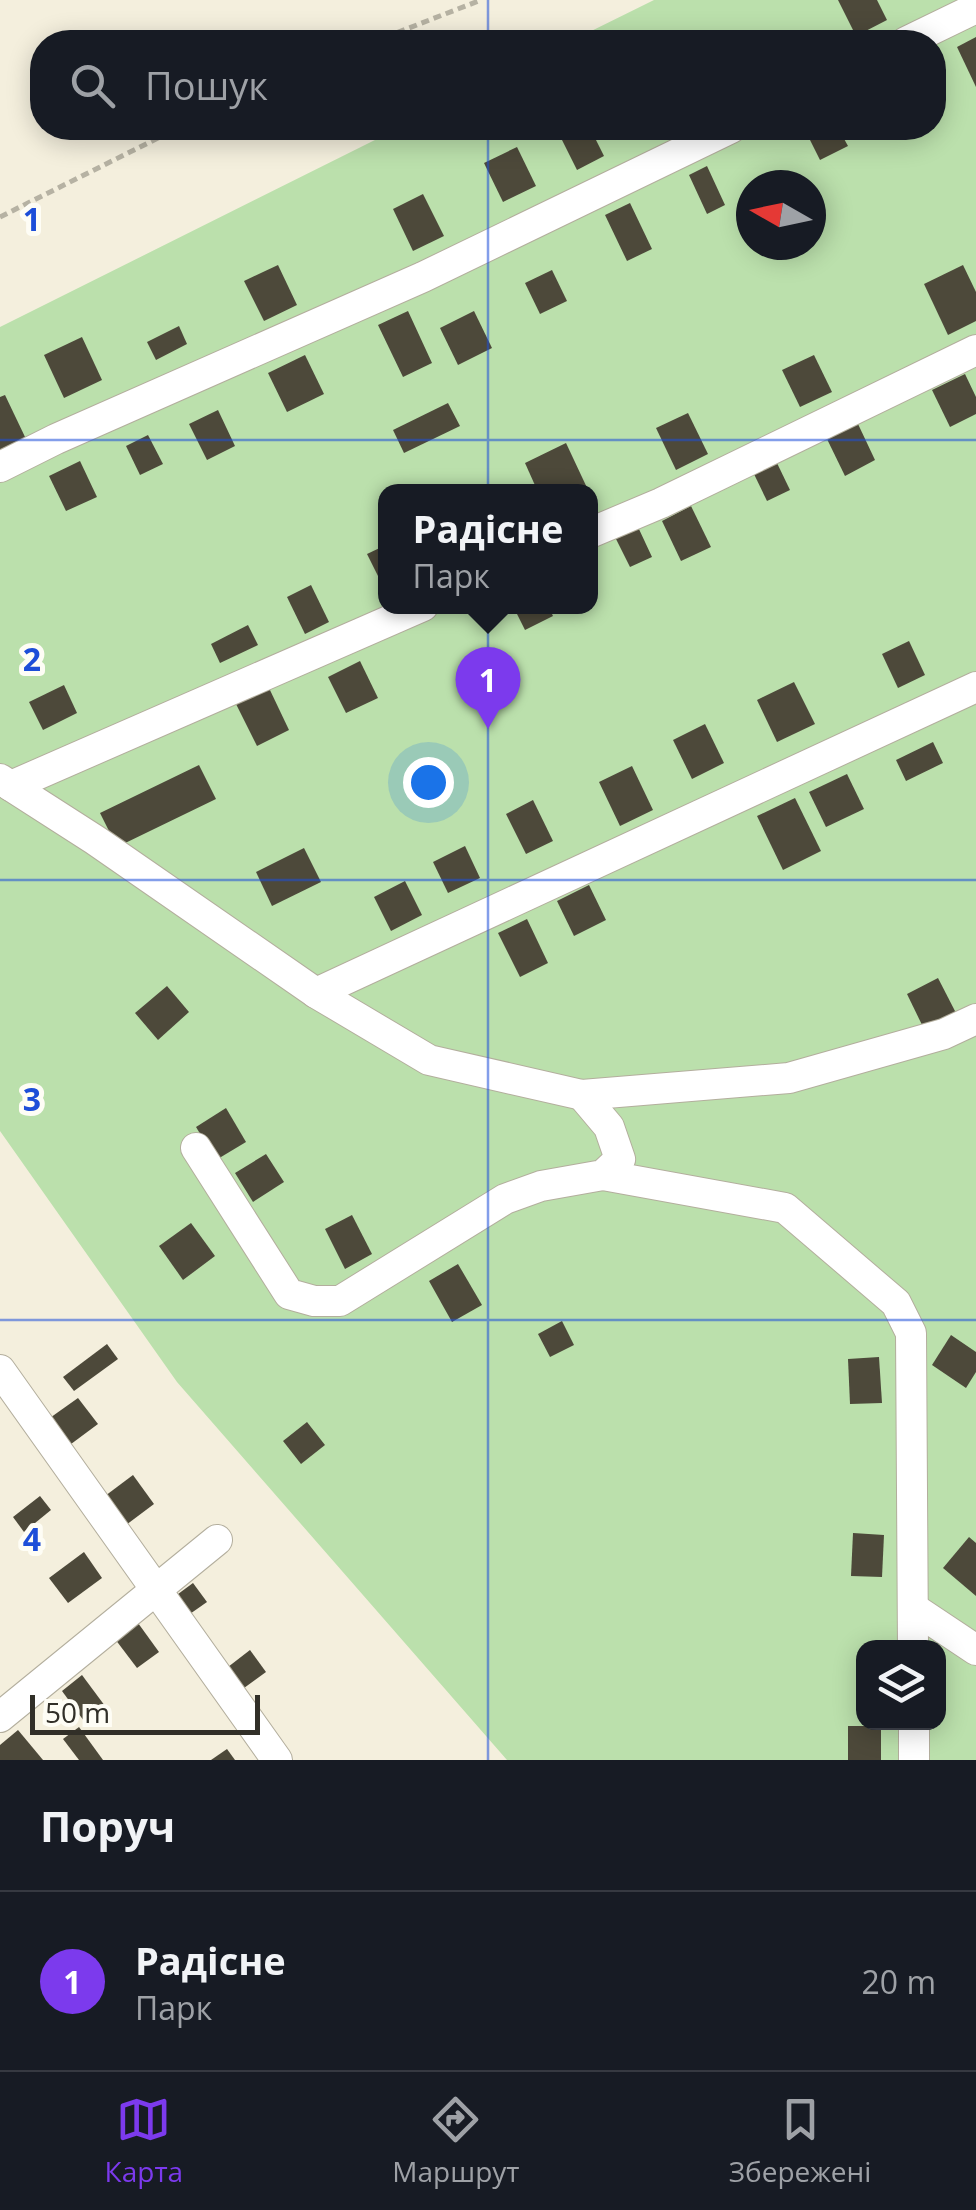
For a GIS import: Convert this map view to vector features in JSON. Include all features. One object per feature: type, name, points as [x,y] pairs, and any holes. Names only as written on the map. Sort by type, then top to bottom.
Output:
[{"type":"street","points":[[931,30],[976,8]]},
{"type":"street","points":[[0,467],[56,438],[423,277],[706,140]]},
{"type":"street","points":[[598,530],[976,350]]},
{"type":"street","points":[[6,783],[404,614]]},
{"type":"street","points":[[316,993],[976,687]]},
{"type":"street","points":[[6,783],[316,993],[428,1060],[582,1094],[789,1078],[944,1034],[976,1019]]},
{"type":"street","points":[[582,1094],[609,1128],[620,1158],[603,1175]]},
{"type":"street","points":[[196,1148],[289,1294],[314,1301],[340,1300],[505,1199],[541,1186],[603,1175],[785,1208],[896,1304],[911,1332],[913,1640]]},
{"type":"street","points":[[0,1370],[277,1760]]},
{"type":"street","points":[[0,1717],[216,1540]]},
{"type":"street","points":[[913,1608],[976,1650]]},
{"type":"street","points":[[914,1730],[914,1760]]},
{"type":"path","points":[[404,30],[481,0]]},
{"type":"path","points":[[0,218],[154,140]]},
{"type":"green space","points":[[654,0],[976,0],[976,1760],[507,1760],[177,1382],[0,1131],[0,327],[375,140],[946,140],[946,30],[593,30]]},
{"type":"building","points":[[838,0],[877,0],[887,20],[868,30],[853,30]]},
{"type":"building","points":[[976,37],[976,87],[957,47]]},
{"type":"building","points":[[562,140],[596,140],[604,156],[577,170]]},
{"type":"building","points":[[810,140],[845,140],[848,146],[820,160]]},
{"type":"building","points":[[517,147],[536,186],[503,202],[484,163]]},
{"type":"building","points":[[707,166],[725,205],[707,214],[689,175]]},
{"type":"building","points":[[423,194],[444,236],[413,251],[393,209]]},
{"type":"building","points":[[630,203],[652,249],[627,261],[605,215]]},
{"type":"building","points":[[278,265],[297,305],[264,321],[244,281]]},
{"type":"building","points":[[963,265],[976,292],[976,321],[948,335],[924,284]]},
{"type":"building","points":[[552,270],[567,301],[540,314],[525,283]]},
{"type":"building","points":[[408,311],[432,363],[403,377],[378,325]]},
{"type":"building","points":[[474,311],[492,348],[458,365],[440,328]]},
{"type":"building","points":[[179,326],[187,344],[156,360],[147,342]]},
{"type":"building","points":[[82,337],[102,380],[64,398],[44,355]]},
{"type":"building","points":[[305,355],[324,394],[287,412],[268,373]]},
{"type":"building","points":[[814,355],[832,392],[800,407],[782,370]]},
{"type":"building","points":[[965,374],[976,397],[976,414],[950,427],[932,390]]},
{"type":"building","points":[[5,395],[26,439],[0,452],[0,397]]},
{"type":"building","points":[[448,403],[460,426],[404,453],[393,430]]},
{"type":"building","points":[[218,410],[235,446],[207,460],[189,424]]},
{"type":"building","points":[[688,413],[708,454],[676,470],[656,428]]},
{"type":"building","points":[[858,424],[875,460],[845,476],[827,439]]},
{"type":"building","points":[[148,435],[163,464],[140,475],[126,446]]},
{"type":"building","points":[[566,443],[585,484],[534,484],[525,463]]},
{"type":"building","points":[[80,461],[97,497],[66,511],[49,476]]},
{"type":"building","points":[[776,461],[790,490],[767,501],[753,472]]},
{"type":"building","points":[[691,506],[711,547],[681,561],[662,521]]},
{"type":"building","points":[[638,527],[652,557],[630,567],[616,539]]},
{"type":"building","points":[[378,549],[378,576],[367,554]]},
{"type":"building","points":[[311,585],[329,622],[305,634],[287,597]]},
{"type":"building","points":[[517,614],[552,614],[553,616],[525,630]]},
{"type":"building","points":[[248,625],[258,645],[220,663],[211,644]]},
{"type":"building","points":[[909,641],[925,675],[898,688],[882,654]]},
{"type":"building","points":[[360,661],[378,698],[346,713],[328,677]]},
{"type":"building","points":[[794,682],[815,724],[777,742],[757,700]]},
{"type":"building","points":[[64,685],[77,713],[43,730],[29,702]]},
{"type":"building","points":[[269,688],[289,730],[257,746],[236,704]]},
{"type":"building","points":[[705,724],[724,763],[692,779],[673,740]]},
{"type":"building","points":[[933,742],[943,763],[906,781],[896,760]]},
{"type":"building","points":[[199,765],[216,799],[117,847],[100,813]]},
{"type":"building","points":[[632,766],[653,810],[620,826],[599,782]]},
{"type":"building","points":[[847,774],[864,809],[826,827],[809,792]]},
{"type":"building","points":[[795,798],[821,851],[783,870],[757,816]]},
{"type":"building","points":[[533,800],[553,841],[526,854],[506,814]]},
{"type":"building","points":[[465,846],[480,878],[448,893],[433,862]]},
{"type":"building","points":[[304,848],[321,882],[272,906],[256,872]]},
{"type":"building","points":[[405,881],[422,915],[391,931],[374,897]]},
{"type":"building","points":[[589,885],[606,920],[574,936],[557,901]]},
{"type":"building","points":[[527,919],[548,963],[520,977],[498,933]]},
{"type":"building","points":[[938,978],[956,1013],[924,1029],[907,994]]},
{"type":"building","points":[[167,986],[189,1012],[158,1040],[135,1013]]},
{"type":"building","points":[[226,1108],[246,1142],[216,1160],[196,1127]]},
{"type":"building","points":[[266,1154],[284,1182],[253,1202],[235,1173]]},
{"type":"building","points":[[352,1215],[372,1254],[345,1269],[325,1229]]},
{"type":"building","points":[[191,1223],[215,1256],[183,1280],[159,1246]]},
{"type":"building","points":[[458,1264],[482,1305],[452,1322],[429,1281]]},
{"type":"building","points":[[562,1321],[574,1345],[550,1357],[538,1334]]},
{"type":"building","points":[[951,1335],[976,1352],[976,1372],[966,1388],[932,1365]]},
{"type":"building","points":[[107,1344],[118,1359],[74,1391],[63,1377]]},
{"type":"building","points":[[879,1357],[882,1403],[850,1404],[848,1359]]},
{"type":"building","points":[[78,1398],[98,1424],[67,1447],[47,1420]]},
{"type":"building","points":[[307,1422],[325,1445],[301,1464],[283,1441]]},
{"type":"building","points":[[133,1475],[154,1504],[122,1528],[101,1499]]},
{"type":"building","points":[[40,1496],[51,1510],[24,1532],[13,1517]]},
{"type":"building","points":[[853,1533],[884,1535],[882,1577],[851,1576]]},
{"type":"building","points":[[969,1537],[976,1543],[976,1596],[943,1568]]},
{"type":"building","points":[[84,1552],[102,1578],[68,1603],[49,1578]]},
{"type":"building","points":[[193,1583],[207,1602],[187,1616],[174,1597]]},
{"type":"building","points":[[138,1623],[159,1652],[137,1668],[115,1639]]},
{"type":"building","points":[[250,1650],[266,1672],[244,1688],[228,1667]]},
{"type":"building","points":[[82,1675],[105,1706],[84,1721],[62,1691]]},
{"type":"building","points":[[848,1726],[856,1726],[856,1730],[881,1730],[881,1760],[848,1760]]},
{"type":"building","points":[[79,1727],[103,1760],[79,1760],[63,1739]]},
{"type":"building","points":[[18,1730],[43,1760],[0,1760],[0,1745]]},
{"type":"building","points":[[227,1749],[235,1760],[211,1760]]},
{"type":"place","name":"Радісне","points":[[488,729]]}]
